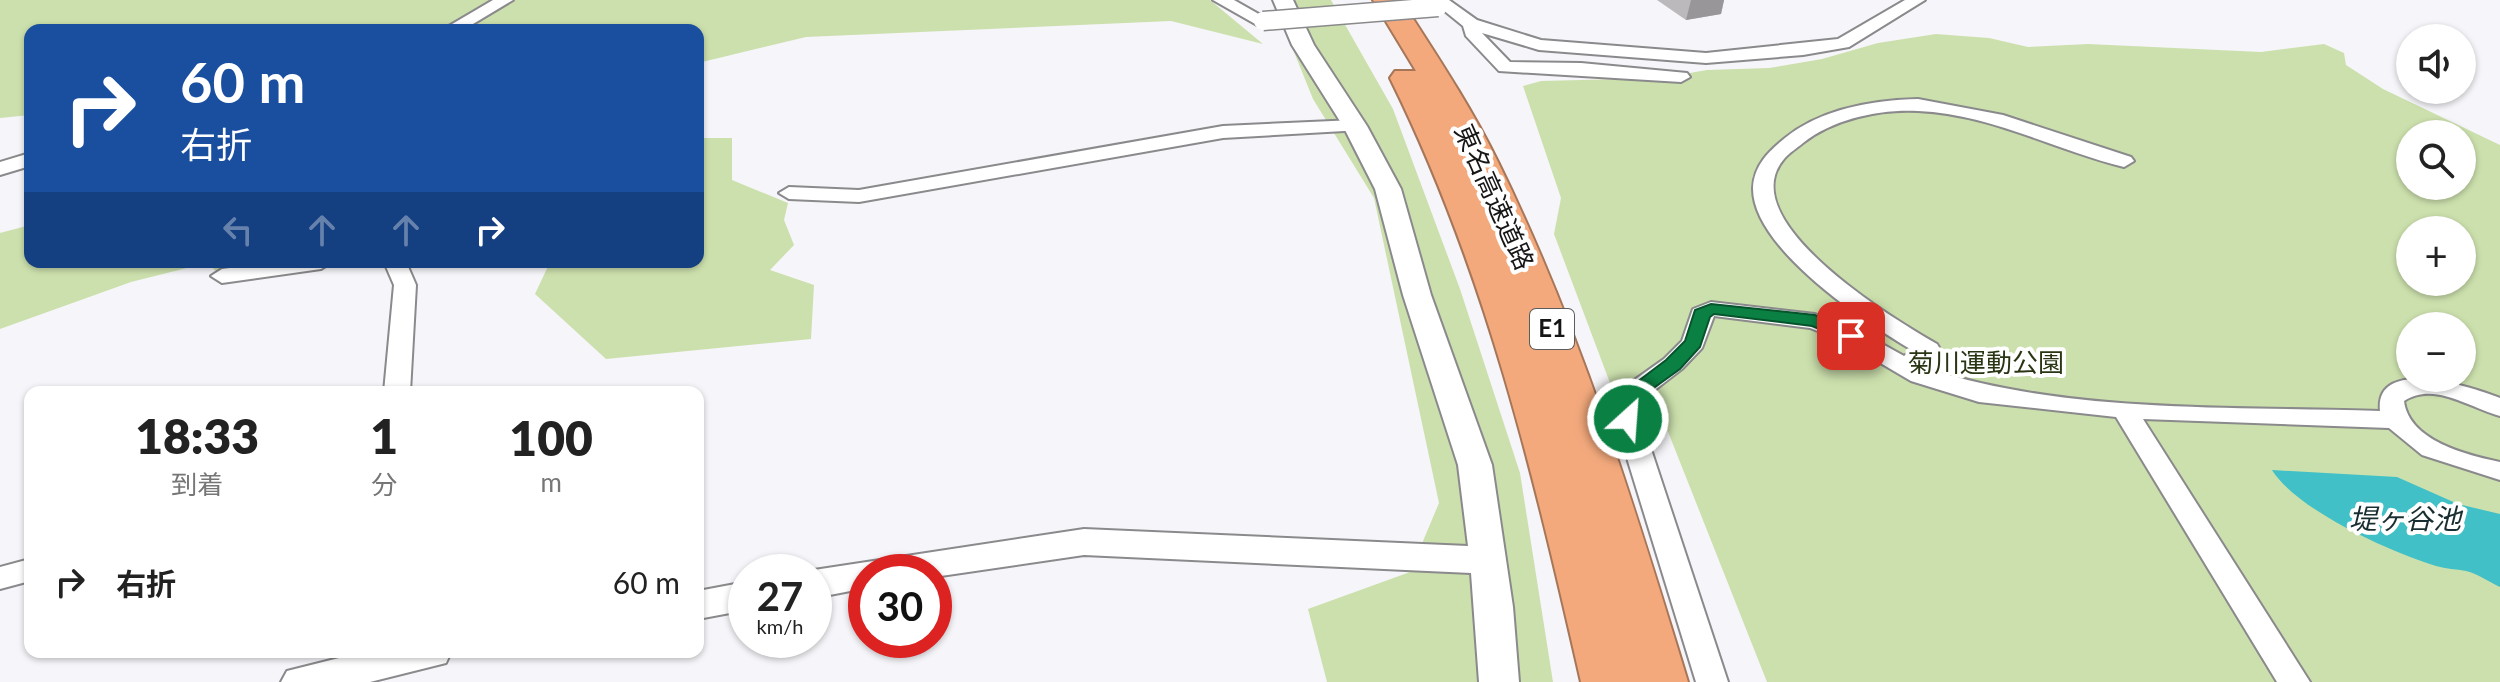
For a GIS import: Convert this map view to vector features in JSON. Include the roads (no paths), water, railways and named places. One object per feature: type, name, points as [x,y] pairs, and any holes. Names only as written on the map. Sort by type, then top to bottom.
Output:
[{"type":"highway","name":"東名高速道路","points":[[1359,0],[1423,110],[1468,211],[1511,326],[1561,490],[1609,682]]},
{"type":"highway","name":"東名高速道路","points":[[1387,0],[1454,107],[1551,326],[1606,489],[1660,682]]},
{"type":"street","points":[[461,24],[505,0]]},
{"type":"street","points":[[1221,0],[1249,6],[1263,21],[1441,4],[1471,24],[1539,45],[1706,58],[1843,43],[1917,0]]},
{"type":"street","points":[[1283,0],[1303,45],[1355,126],[1388,189],[1417,295],[1475,465],[1499,682]]},
{"type":"street","points":[[1471,24],[1472,32],[1505,67],[1581,68],[1681,77]]},
{"type":"street","points":[[1906,367],[1928,349],[1865,312],[1803,261],[1785,239],[1764,191],[1768,171],[1778,151],[1798,135],[1839,118],[1876,108],[1918,105],[1977,115],[2124,161]]},
{"type":"street","points":[[789,193],[859,196],[1223,132],[1355,126]]},
{"type":"street","points":[[0,169],[24,161]]},
{"type":"street","points":[[222,276],[279,268]]},
{"type":"street","points":[[397,386],[405,285],[398,268]]},
{"type":"street","points":[[1712,682],[1628,419],[1635,392],[1673,364],[1693,343],[1701,314],[1711,309],[1815,321],[1906,367],[1969,392],[2124,410],[2395,420]]},
{"type":"street","points":[[2500,408],[2455,391],[2413,387],[2399,390],[2391,398],[2389,408],[2395,420],[2428,447],[2451,458],[2500,471]]},
{"type":"street","points":[[2124,410],[2294,682]]},
{"type":"street","points":[[952,561],[1084,542],[1487,560]]},
{"type":"street","points":[[0,578],[24,572]]},
{"type":"street","points":[[704,604],[728,599]]},
{"type":"street","points":[[301,682],[376,658]]},
{"type":"water","name":"堤ヶ谷池","points":[[2272,470],[2397,477],[2458,504],[2500,514],[2500,587],[2470,572],[2417,559],[2346,528],[2302,500]]},
{"type":"park label","name":"菊川運動公園","points":[[1986,363]]}]
